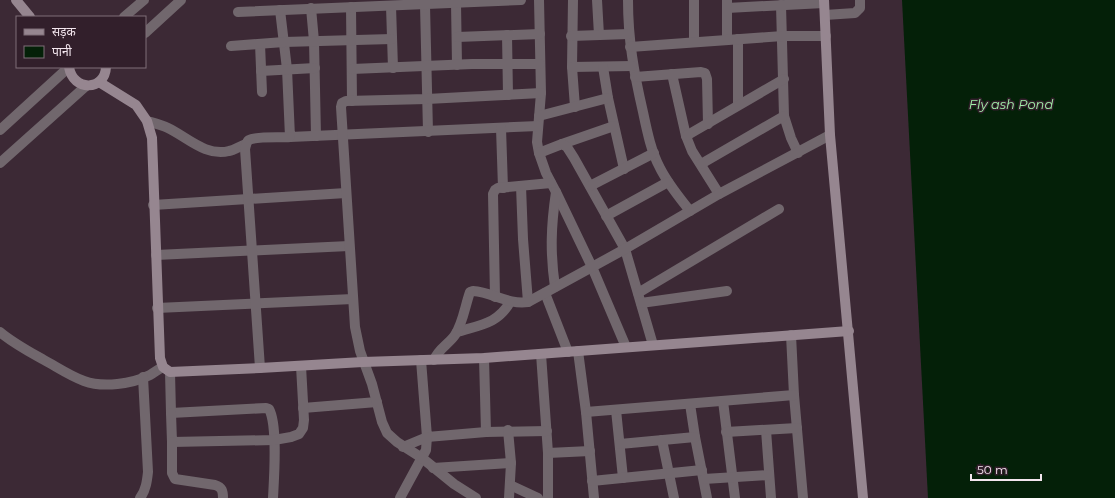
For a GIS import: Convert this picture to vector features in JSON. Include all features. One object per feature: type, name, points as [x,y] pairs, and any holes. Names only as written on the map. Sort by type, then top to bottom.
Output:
[{"type":"street","points":[[16,0],[29,16]]},
{"type":"street","points":[[125,16],[144,0]]},
{"type":"street","points":[[146,33],[181,0]]},
{"type":"street","points":[[238,12],[311,8],[327,4],[391,6],[425,5],[438,2],[456,3],[521,0]]},
{"type":"street","points":[[540,0],[541,93],[537,142],[539,153],[546,173],[592,267],[626,347]]},
{"type":"street","points":[[573,0],[572,67],[575,107]]},
{"type":"street","points":[[597,0],[599,35]]},
{"type":"street","points":[[628,0],[632,66],[654,153],[668,182],[690,211]]},
{"type":"street","points":[[694,0],[694,42]]},
{"type":"street","points":[[825,15],[855,13],[860,8],[860,0]]},
{"type":"street","points":[[727,40],[727,4],[781,4],[824,1],[830,135],[863,498]]},
{"type":"street","points":[[456,3],[457,65]]},
{"type":"street","points":[[781,4],[784,116],[791,138],[798,153]]},
{"type":"street","points":[[352,101],[351,40],[353,5]]},
{"type":"street","points":[[425,5],[428,132]]},
{"type":"street","points":[[391,6],[393,68]]},
{"type":"street","points":[[311,8],[314,41],[316,136]]},
{"type":"street","points":[[280,10],[287,69],[290,138]]},
{"type":"street","points":[[457,37],[540,34]]},
{"type":"street","points":[[572,36],[629,34]]},
{"type":"street","points":[[507,35],[508,96]]},
{"type":"street","points":[[630,47],[783,36],[826,36]]},
{"type":"street","points":[[231,46],[284,42],[392,39]]},
{"type":"street","points":[[738,39],[738,105]]},
{"type":"street","points":[[260,44],[262,92]]},
{"type":"street","points":[[352,69],[457,65],[540,64]]},
{"type":"street","points":[[572,67],[632,66]]},
{"type":"street","points":[[602,67],[624,169]]},
{"type":"street","points":[[0,130],[68,68]]},
{"type":"street","points":[[69,68],[70,73],[76,82],[86,86]]},
{"type":"street","points":[[0,163],[86,86],[99,82],[105,74],[107,68]]},
{"type":"street","points":[[261,71],[314,68]]},
{"type":"street","points":[[635,77],[701,72],[705,73],[707,79],[708,124]]},
{"type":"street","points":[[672,74],[686,136],[692,151],[719,194]]},
{"type":"street","points":[[686,136],[784,79]]},
{"type":"street","points":[[99,82],[136,105],[147,121],[152,138],[157,308],[160,358],[166,369],[171,413],[172,473],[174,478],[220,487],[222,490],[222,498]]},
{"type":"street","points":[[472,497],[387,433],[382,422],[377,402],[363,362],[355,327],[349,246],[342,103],[346,101],[508,96],[541,93]]},
{"type":"street","points":[[147,121],[168,128],[200,147],[221,152],[229,151],[246,144],[249,140],[255,138],[290,138],[501,128],[539,121],[575,107],[608,98]]},
{"type":"street","points":[[700,164],[784,116]]},
{"type":"street","points":[[539,153],[614,126]]},
{"type":"street","points":[[501,128],[503,188]]},
{"type":"street","points":[[434,360],[437,354],[457,332],[470,292],[473,290],[519,304],[528,302],[625,249],[719,194],[830,135]]},
{"type":"street","points":[[246,144],[260,368]]},
{"type":"street","points":[[562,144],[567,147],[625,249],[652,345]]},
{"type":"street","points":[[590,186],[654,153]]},
{"type":"street","points":[[606,216],[668,182]]},
{"type":"street","points":[[495,297],[493,194],[495,190],[498,188],[521,186],[554,187]]},
{"type":"street","points":[[521,186],[528,302]]},
{"type":"street","points":[[554,187],[551,244],[555,287]]},
{"type":"street","points":[[153,205],[346,193]]},
{"type":"street","points":[[638,293],[779,209]]},
{"type":"street","points":[[156,255],[349,246]]},
{"type":"street","points":[[641,303],[727,292]]},
{"type":"street","points":[[545,293],[573,351],[586,412],[594,498]]},
{"type":"street","points":[[157,308],[255,302],[353,299]]},
{"type":"street","points":[[457,332],[495,319],[505,311],[510,302]]},
{"type":"street","points":[[0,332],[11,341],[85,382],[114,384],[132,381],[166,369],[260,368],[363,362],[484,358],[849,331]]},
{"type":"street","points":[[791,335],[794,395],[803,498]]},
{"type":"street","points":[[541,354],[547,431],[548,498]]},
{"type":"street","points":[[484,358],[486,432]]},
{"type":"street","points":[[400,498],[426,450],[427,437],[420,360]]},
{"type":"street","points":[[172,442],[274,440],[299,434],[303,428],[301,366]]},
{"type":"street","points":[[140,498],[144,494],[148,472],[143,377]]},
{"type":"street","points":[[586,412],[794,395]]},
{"type":"street","points":[[723,401],[735,498]]},
{"type":"street","points":[[303,408],[377,402]]},
{"type":"street","points":[[690,404],[707,498]]},
{"type":"street","points":[[171,413],[269,409],[271,413],[274,440],[273,498]]},
{"type":"street","points":[[616,410],[623,478]]},
{"type":"street","points":[[726,432],[797,428]]},
{"type":"street","points":[[403,446],[427,437],[508,430],[547,431]]},
{"type":"street","points":[[508,430],[511,463],[509,498]]},
{"type":"street","points":[[766,430],[771,498]]},
{"type":"street","points":[[620,444],[695,438]]},
{"type":"street","points":[[662,440],[674,498]]},
{"type":"street","points":[[548,453],[590,451]]},
{"type":"street","points":[[433,468],[511,463]]},
{"type":"street","points":[[592,481],[669,473],[732,477],[769,475]]},
{"type":"street","points":[[510,485],[538,498]]},
{"type":"water","name":"Fly ash Pond","points":[[902,0],[1115,0],[1115,498],[928,498]]}]
